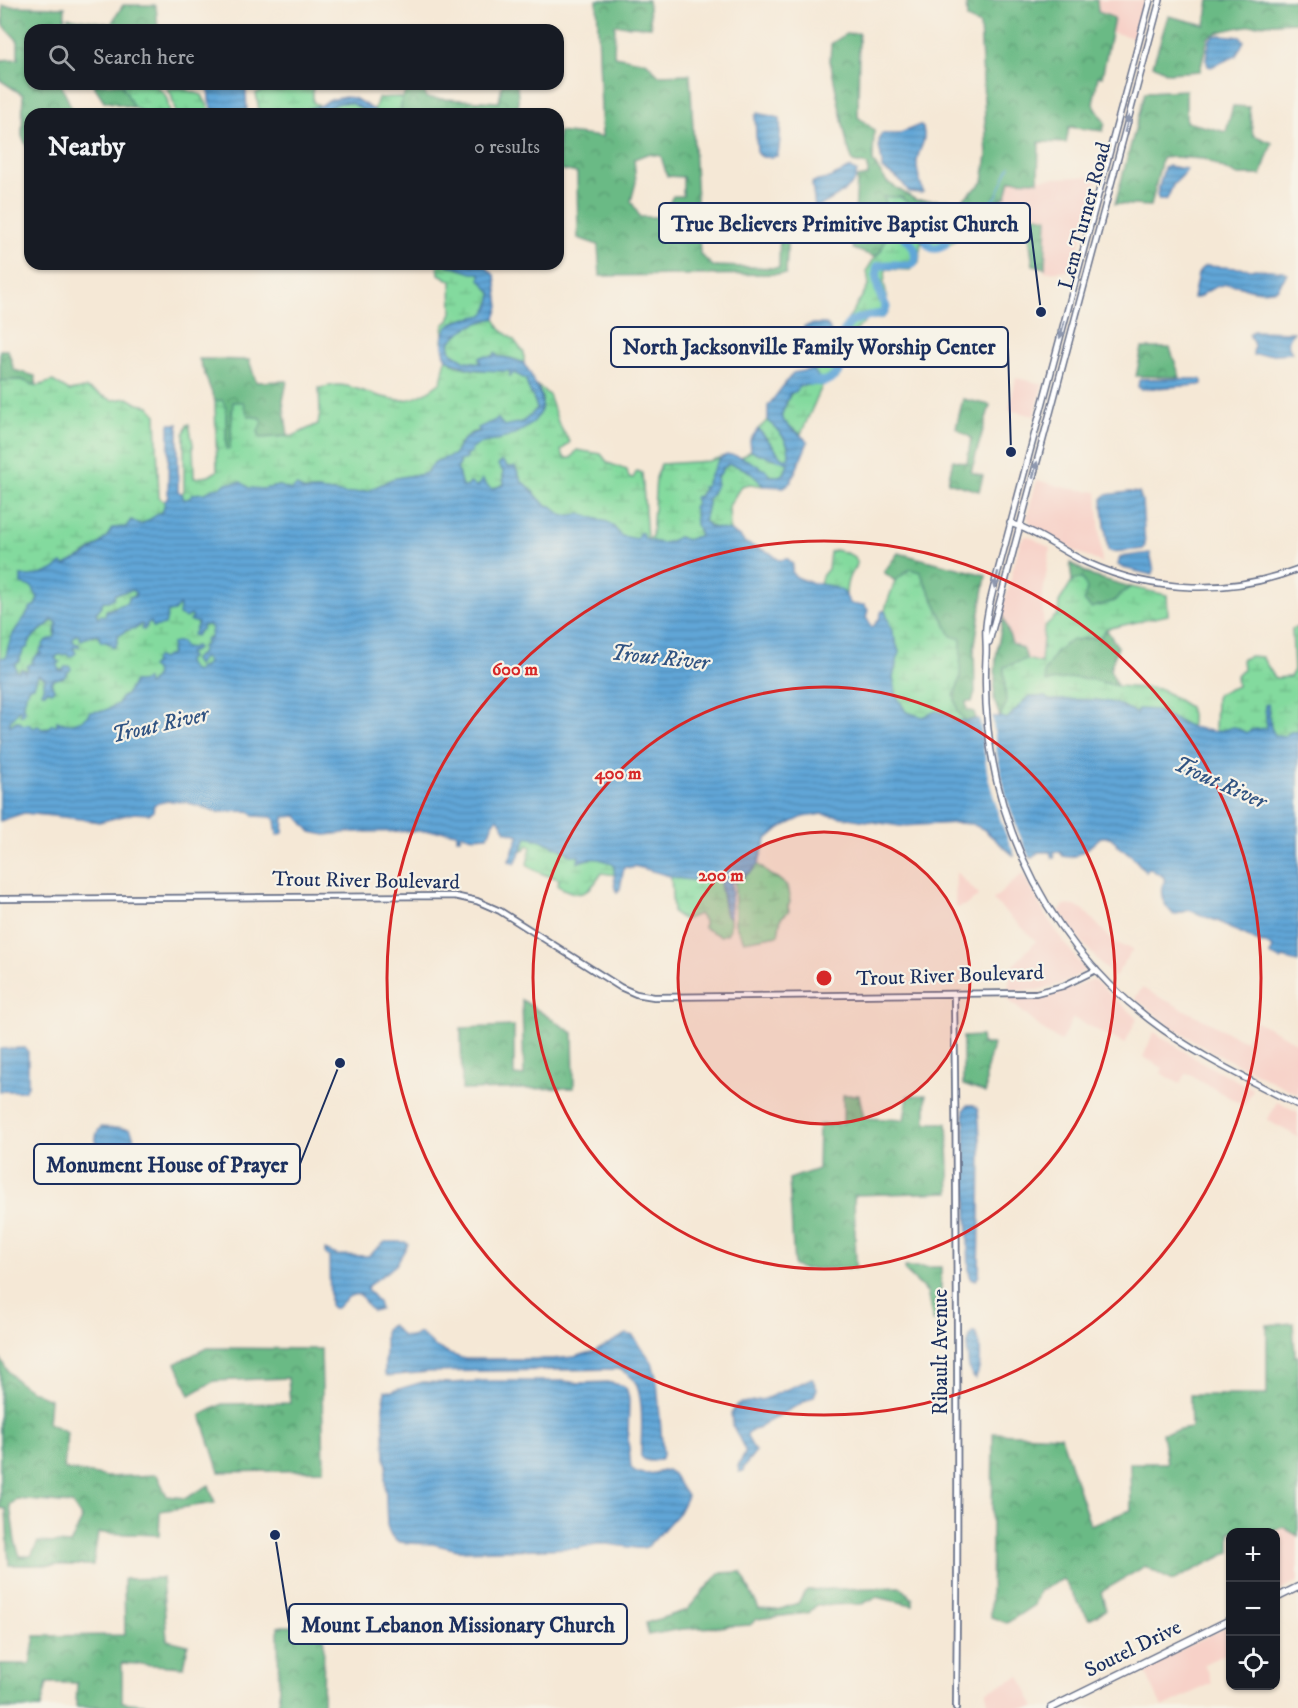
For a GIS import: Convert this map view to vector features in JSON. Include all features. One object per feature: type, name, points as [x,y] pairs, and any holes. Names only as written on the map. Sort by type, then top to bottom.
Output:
[{"type":"main road","name":"Lem Turner Road","points":[[1150,0],[989,608],[986,626],[985,706],[988,739],[994,774],[1005,812],[1024,863],[1054,918],[1096,970],[1148,1018],[1177,1039],[1198,1053],[1298,1105]]},
{"type":"main road","name":"Lem Turner Road","points":[[987,648],[1160,0]]},
{"type":"main road","points":[[1103,175],[1113,178]]},
{"type":"main road","points":[[1010,523],[1020,526],[1092,565],[1122,576],[1155,584],[1193,587],[1224,586],[1264,580],[1298,569]]},
{"type":"main road","points":[[1280,1596],[1298,1587]]},
{"type":"main road","name":"Soutel Drive","points":[[1051,1708],[1226,1622]]},
{"type":"street","name":"Trout River Boulevard","points":[[0,899],[454,896],[477,901],[500,911],[610,982],[641,996],[675,998],[1035,993],[1063,986],[1096,970]]},
{"type":"street","name":"Ribault Avenue","points":[[954,995],[958,1518],[956,1708]]},
{"type":"shaded area","points":[[1097,0],[1145,0],[1134,38],[1111,32],[1114,18],[1098,12]]},
{"type":"shaded area","points":[[1098,176],[1073,270],[1045,272],[1047,218],[1012,210],[1002,198],[1006,196],[1010,180],[1038,181],[1038,179]]},
{"type":"shaded area","points":[[1016,378],[1043,384],[1034,416],[1009,410]]},
{"type":"shaded area","points":[[1037,480],[1066,488],[1097,492],[1102,563],[1075,551],[1030,523],[1027,516]]},
{"type":"shaded area","points":[[1026,536],[1050,548],[1042,601],[1044,627],[1042,663],[1027,659],[1024,650],[1012,643],[1000,611],[1008,590],[1020,542]]},
{"type":"shaded area","points":[[956,872],[979,895],[966,905],[957,908],[955,905]]},
{"type":"shaded area","points":[[1023,873],[1045,915],[1084,971],[1069,981],[1054,986],[1037,990],[1008,991],[1011,968],[1036,941],[993,900]]},
{"type":"shaded area","points":[[1064,905],[1083,909],[1111,939],[1119,945],[1133,949],[1114,978],[1078,938],[1059,911]]},
{"type":"shaded area","points":[[1093,979],[1137,1018],[1125,1044],[1073,1018],[1061,1041],[1047,1033],[1005,997],[1047,993],[1075,987]]},
{"type":"shaded area","points":[[1142,988],[1245,1041],[1256,1021],[1298,1043],[1298,1094],[1209,1050],[1172,1027],[1135,998]]},
{"type":"shaded area","points":[[1154,1032],[1198,1060],[1253,1089],[1244,1106],[1187,1073],[1180,1084],[1161,1073],[1163,1068],[1143,1057]]},
{"type":"shaded area","points":[[1277,1102],[1298,1112],[1298,1137],[1267,1120]]},
{"type":"shaded area","points":[[1283,1527],[1298,1536],[1298,1582],[1280,1591],[1280,1582],[1280,1528]]},
{"type":"shaded area","points":[[1226,1627],[1226,1656],[1225,1654],[1204,1664],[1212,1683],[1162,1707],[1144,1668]]},
{"type":"shaded area","points":[[1020,1676],[1035,1708],[987,1708],[987,1691]]},
{"type":"green space","points":[[597,0],[648,0],[651,27],[615,25],[614,56],[646,62],[659,75],[690,74],[700,254],[713,266],[779,268],[780,224],[855,217],[857,178],[868,176],[868,165],[853,162],[847,144],[830,61],[831,44],[846,34],[859,33],[858,117],[874,130],[873,162],[887,182],[916,200],[962,200],[983,182],[987,155],[980,25],[967,19],[966,0],[1097,0],[1098,12],[1114,18],[1102,77],[1098,76],[1093,104],[1105,123],[1103,131],[1069,127],[1066,143],[1039,142],[1038,181],[1010,180],[1006,196],[981,208],[919,211],[900,197],[884,197],[892,223],[881,251],[875,257],[853,249],[852,228],[788,230],[786,274],[600,276],[598,245],[578,238],[577,173],[564,170],[564,133],[602,137]],"holes":[[[647,154],[661,156],[667,176],[683,177],[683,196],[673,196],[662,217],[640,217],[631,201],[636,182],[634,159]]]},
{"type":"green space","points":[[1209,0],[1298,0],[1298,22],[1240,27],[1208,37],[1200,71],[1168,73],[1153,65],[1168,16],[1205,25]]},
{"type":"green space","points":[[123,5],[156,5],[158,24],[111,24]]},
{"type":"green space","points":[[3,6],[65,7],[64,24],[24,24],[24,90],[64,90],[71,108],[24,108],[24,140],[22,136],[23,95],[0,80],[0,60],[18,59],[18,41],[3,25]]},
{"type":"green space","points":[[68,17],[111,24],[67,24]]},
{"type":"green space","points":[[97,90],[125,90],[134,108],[104,101]]},
{"type":"green space","points":[[125,90],[160,90],[167,99],[169,108],[134,108]]},
{"type":"green space","points":[[168,90],[187,90],[202,95],[209,108],[174,108]]},
{"type":"green space","points":[[267,90],[313,90],[313,102],[320,106],[259,108],[256,93]]},
{"type":"green space","points":[[406,90],[424,90],[426,98],[499,102],[501,90],[517,90],[519,108],[401,108]]},
{"type":"green space","points":[[1186,90],[1186,122],[1226,132],[1233,106],[1249,107],[1253,135],[1272,143],[1261,175],[1236,175],[1204,159],[1162,158],[1151,206],[1115,204],[1145,92]]},
{"type":"green space","points":[[399,97],[402,99],[401,108],[375,108],[378,98]]},
{"type":"green space","points":[[342,102],[354,104],[360,108],[327,108]]},
{"type":"green space","points":[[884,197],[900,197],[919,211],[981,208],[1002,198],[1012,210],[999,234],[968,230],[945,248],[932,250],[921,242],[919,263],[910,270],[886,269],[884,283],[888,312],[883,318],[867,320],[850,336],[849,363],[837,379],[823,384],[801,434],[785,424],[781,416],[794,390],[799,387],[822,384],[813,369],[829,365],[836,339],[869,285],[867,270],[881,251],[892,223]]},
{"type":"green space","points":[[1012,210],[1047,218],[1045,268],[1033,265],[1029,235],[999,234]]},
{"type":"green space","points":[[439,270],[480,272],[480,279],[492,294],[489,308],[483,316],[452,323],[442,342],[444,324],[449,321],[452,312],[451,281],[439,274]]},
{"type":"green space","points":[[495,318],[500,329],[514,340],[524,353],[524,363],[512,358],[494,356],[479,358],[481,363],[465,361],[451,352],[449,344],[458,334],[476,324]]},
{"type":"green space","points":[[1142,348],[1170,348],[1180,377],[1136,376]]},
{"type":"green space","points":[[0,350],[8,350],[14,370],[35,376],[37,386],[21,380],[0,381]]},
{"type":"green space","points":[[446,358],[457,366],[477,370],[511,371],[526,379],[537,409],[523,422],[471,433],[459,444],[454,455],[435,462],[426,473],[392,479],[368,491],[346,494],[318,490],[291,490],[279,486],[263,489],[222,487],[213,488],[206,493],[193,494],[184,500],[182,494],[184,490],[184,433],[187,425],[189,424],[193,444],[194,478],[209,476],[217,471],[215,401],[222,400],[226,408],[226,449],[230,449],[233,402],[243,402],[248,416],[261,418],[262,422],[258,431],[260,438],[293,436],[318,424],[319,388],[342,385],[378,396],[405,400],[422,395],[441,382]]},
{"type":"green space","points":[[199,359],[249,360],[256,382],[287,381],[283,401],[288,436],[260,438],[253,423],[234,402],[231,449],[226,449],[226,408],[222,401],[215,401]]},
{"type":"green space","points":[[21,380],[37,386],[53,381],[69,391],[86,388],[112,400],[128,398],[138,404],[149,406],[156,415],[159,497],[165,501],[164,511],[141,525],[131,520],[126,527],[112,528],[89,551],[64,566],[40,575],[21,576],[32,586],[38,598],[35,606],[31,607],[13,635],[6,658],[0,658],[0,381]]},
{"type":"green space","points":[[538,386],[549,395],[559,425],[570,442],[561,451],[565,458],[571,458],[577,450],[601,454],[608,463],[627,470],[629,478],[633,478],[637,471],[642,473],[648,539],[652,536],[656,478],[661,464],[709,461],[722,457],[696,499],[697,525],[701,535],[687,540],[678,537],[670,543],[658,544],[621,536],[613,526],[580,514],[563,516],[551,506],[545,505],[526,484],[522,483],[515,467],[508,467],[502,462],[504,484],[492,489],[486,485],[462,487],[457,468],[459,461],[478,444],[501,439],[533,422],[543,400]]},
{"type":"green space","points":[[963,399],[990,405],[971,472],[983,476],[979,491],[948,482],[953,460],[967,463],[971,438],[956,428]]},
{"type":"green space","points":[[768,420],[787,443],[788,459],[781,457],[758,429]]},
{"type":"green space","points":[[751,451],[789,463],[786,471],[781,476],[775,477],[757,469],[741,457]]},
{"type":"green space","points":[[727,464],[748,471],[763,486],[750,484],[741,486],[729,506],[730,531],[716,528],[704,521],[708,503],[706,500],[720,472]]},
{"type":"green space","points":[[835,550],[854,557],[857,563],[849,578],[846,595],[838,589],[820,584],[822,576],[828,569],[830,552]]},
{"type":"green space","points":[[898,553],[986,575],[974,650],[975,692],[972,702],[966,702],[967,710],[974,712],[976,718],[966,722],[958,712],[954,696],[960,678],[951,636],[920,572],[910,569],[895,581],[884,572]]},
{"type":"green space","points":[[1070,563],[1092,576],[1131,587],[1115,601],[1091,608],[1084,601],[1082,578],[1072,581]]},
{"type":"green space","points":[[910,569],[920,572],[951,636],[961,639],[960,678],[954,696],[958,712],[966,722],[923,717],[905,712],[896,695],[893,677],[899,652],[885,611],[895,581]]},
{"type":"green space","points":[[1082,578],[1087,588],[1084,601],[1091,608],[1115,601],[1131,587],[1167,595],[1168,615],[1106,629],[1100,637],[1072,640],[1056,651],[1044,673],[1046,682],[1072,678],[1090,679],[1117,686],[1161,689],[1189,707],[1191,727],[1154,710],[1137,715],[1106,701],[1049,700],[1045,697],[1028,697],[1007,719],[1000,717],[1006,704],[1004,667],[1027,659],[1041,663],[1044,627],[1058,614],[1059,602],[1072,581]]},
{"type":"green space","points":[[132,590],[136,593],[134,597],[130,597],[126,603],[106,610],[106,616],[98,618],[96,613],[103,601],[108,601],[115,594]]},
{"type":"green space","points":[[178,605],[192,616],[199,631],[203,625],[210,625],[213,629],[207,643],[202,647],[200,656],[208,663],[198,671],[195,672],[187,665],[189,656],[187,653],[193,651],[191,648],[172,644],[171,654],[155,663],[156,675],[150,684],[147,684],[146,680],[134,682],[118,704],[104,711],[90,712],[88,716],[76,723],[57,722],[58,725],[48,728],[27,727],[18,721],[10,725],[10,720],[19,709],[23,715],[26,694],[37,675],[45,678],[43,690],[53,680],[66,674],[67,671],[57,669],[58,662],[55,658],[58,655],[64,655],[79,644],[72,641],[78,633],[82,639],[99,634],[112,645],[125,631],[137,628],[139,624],[143,625]]},
{"type":"green space","points":[[1003,617],[1012,643],[1024,650],[1027,659],[1004,667],[1006,704],[1000,717],[994,700],[996,657]]},
{"type":"green space","points":[[53,620],[57,622],[55,637],[41,654],[38,654],[34,664],[25,673],[22,669],[19,672],[16,671],[15,664],[18,663],[24,649],[35,635]]},
{"type":"green space","points":[[1298,627],[1298,732],[1291,732],[1285,736],[1275,735],[1271,728],[1268,705],[1265,705],[1267,728],[1247,733],[1234,727],[1215,732],[1216,698],[1218,694],[1237,686],[1236,676],[1243,669],[1242,659],[1250,656],[1262,657],[1275,678],[1290,677],[1294,670],[1292,629]]},
{"type":"green space","points":[[1106,629],[1118,647],[1110,669],[1117,686],[1090,679],[1072,678],[1046,682],[1044,673],[1056,651],[1072,640],[1100,637]]},
{"type":"green space","points":[[527,837],[541,840],[568,854],[579,856],[579,862],[593,858],[615,865],[615,875],[602,873],[593,886],[584,893],[573,893],[566,890],[558,886],[559,879],[537,872],[527,864],[531,847],[528,845],[521,851]]},
{"type":"green space","points":[[758,864],[787,886],[789,911],[781,918],[778,935],[744,941],[735,924],[735,882],[752,871]]},
{"type":"green space","points":[[671,876],[719,877],[726,915],[730,918],[730,929],[727,934],[720,936],[704,928],[704,921],[699,914],[684,920],[673,912]]},
{"type":"green space","points":[[522,1000],[573,1033],[574,1088],[462,1090],[461,1028],[514,1026],[514,1075],[524,1076]]},
{"type":"green space","points":[[981,1036],[982,1044],[993,1044],[986,1072],[986,1093],[963,1085],[963,1037]]},
{"type":"green space","points":[[843,1095],[859,1095],[864,1118],[904,1120],[908,1096],[926,1095],[926,1123],[947,1123],[950,1192],[854,1195],[856,1268],[802,1269],[794,1266],[789,1179],[818,1169],[819,1125],[843,1124]]},
{"type":"green space","points":[[905,1267],[941,1267],[941,1320],[933,1321],[927,1292],[906,1272]]},
{"type":"green space","points":[[1293,1323],[1295,1356],[1298,1356],[1298,1536],[1283,1527],[1226,1528],[1226,1554],[1172,1581],[1145,1566],[1101,1592],[1106,1610],[1089,1619],[1063,1579],[1039,1591],[1034,1605],[1007,1623],[991,1617],[993,1433],[1061,1436],[1090,1525],[1131,1510],[1130,1463],[1167,1463],[1162,1433],[1191,1428],[1190,1395],[1267,1395],[1267,1325]]},
{"type":"green space","points":[[207,1348],[321,1349],[324,1470],[219,1472],[201,1415],[222,1404],[290,1403],[288,1378],[214,1381],[190,1395],[176,1363]]},
{"type":"green space","points":[[0,1358],[20,1384],[50,1399],[48,1423],[67,1432],[64,1469],[107,1477],[157,1475],[167,1496],[186,1498],[209,1485],[215,1503],[160,1511],[159,1535],[98,1533],[93,1565],[9,1565],[6,1509],[0,1508]],"holes":[[[17,1499],[72,1504],[82,1519],[70,1544],[38,1542],[31,1556],[20,1556],[15,1541],[10,1505]]]},
{"type":"green space","points":[[741,1572],[759,1609],[778,1610],[798,1603],[807,1590],[901,1587],[913,1599],[913,1605],[876,1597],[862,1604],[817,1605],[808,1613],[757,1619],[750,1625],[682,1629],[648,1635],[646,1623],[687,1610],[719,1573]]},
{"type":"green space","points":[[162,1578],[167,1640],[188,1645],[184,1667],[122,1663],[122,1702],[177,1708],[76,1707],[77,1683],[47,1683],[41,1708],[0,1708],[0,1664],[30,1664],[35,1636],[125,1635],[124,1579]]},
{"type":"green space","points":[[278,1626],[324,1627],[323,1708],[279,1708]]},
{"type":"water","points":[[1222,35],[1240,37],[1244,41],[1236,56],[1211,67],[1208,66],[1206,59],[1210,39]]},
{"type":"water","points":[[208,90],[245,90],[247,108],[212,108]]},
{"type":"water","points":[[354,98],[371,108],[360,108],[343,103],[329,108],[310,108],[320,106],[329,100]]},
{"type":"water","points":[[758,113],[780,118],[777,156],[763,157],[757,152],[755,116]]},
{"type":"water","points":[[920,125],[924,133],[917,162],[923,192],[921,193],[909,192],[899,180],[882,169],[879,143],[881,134],[898,134]]},
{"type":"water","points":[[1168,166],[1187,169],[1173,185],[1166,200],[1159,200],[1157,195],[1164,168]]},
{"type":"water","points":[[851,168],[857,172],[854,182],[842,193],[815,207],[813,182],[827,179]]},
{"type":"water","points":[[1206,266],[1284,271],[1287,274],[1277,289],[1255,290],[1230,284],[1221,285],[1198,298],[1193,298],[1198,274]]},
{"type":"water","name":"Trout River","points":[[463,270],[489,270],[495,276],[499,307],[495,318],[476,324],[458,334],[449,344],[451,352],[465,361],[481,363],[479,358],[493,357],[495,353],[498,357],[524,363],[541,396],[542,406],[534,421],[518,433],[479,444],[465,455],[466,459],[459,461],[457,468],[462,487],[467,487],[470,483],[478,487],[482,479],[492,489],[504,485],[503,471],[498,465],[502,461],[508,467],[515,467],[522,482],[545,505],[551,506],[563,516],[581,514],[607,522],[621,536],[637,539],[639,533],[642,533],[645,539],[662,543],[678,537],[687,540],[700,535],[693,508],[696,502],[694,498],[699,497],[704,489],[702,487],[705,487],[715,466],[724,456],[743,458],[767,471],[769,476],[779,476],[785,473],[788,463],[751,451],[750,440],[758,429],[781,457],[788,459],[787,442],[768,420],[768,406],[793,373],[813,369],[823,384],[800,385],[796,392],[790,393],[781,416],[786,424],[808,442],[791,482],[784,487],[763,486],[748,471],[739,466],[727,464],[717,476],[717,484],[707,500],[704,521],[710,527],[730,531],[745,543],[770,553],[779,560],[788,559],[793,565],[794,576],[835,588],[845,594],[850,603],[864,605],[868,610],[866,617],[872,628],[882,611],[885,611],[899,652],[893,677],[896,695],[906,712],[923,717],[936,711],[949,715],[953,720],[964,721],[992,717],[1007,719],[1028,697],[1045,697],[1049,700],[1083,699],[1106,701],[1127,708],[1136,714],[1138,709],[1154,710],[1191,727],[1215,732],[1234,727],[1247,733],[1251,730],[1267,728],[1265,705],[1268,704],[1271,728],[1275,735],[1285,736],[1291,732],[1298,732],[1298,962],[1283,958],[1281,960],[1270,955],[1273,948],[1263,942],[1262,944],[1222,923],[1189,910],[1174,915],[1163,899],[1164,877],[1149,868],[1146,872],[1110,837],[1101,837],[1074,856],[1063,856],[1060,852],[1054,852],[1054,858],[1052,858],[1050,852],[1039,852],[1033,857],[1013,855],[983,829],[972,824],[900,826],[822,814],[803,817],[780,828],[766,840],[758,864],[752,871],[735,882],[731,882],[730,918],[726,915],[719,877],[699,877],[698,880],[690,880],[633,866],[633,868],[624,867],[620,889],[617,892],[614,865],[597,859],[578,862],[579,856],[568,854],[541,840],[527,837],[515,864],[509,861],[519,835],[506,831],[498,818],[494,821],[487,836],[473,837],[461,834],[460,838],[457,838],[457,833],[443,831],[350,832],[326,835],[311,832],[297,816],[284,817],[283,833],[277,835],[275,820],[272,817],[254,816],[249,811],[217,812],[186,802],[168,801],[154,804],[153,811],[149,814],[134,813],[99,822],[24,813],[0,821],[0,658],[6,657],[13,635],[31,607],[35,606],[38,598],[32,587],[21,584],[21,576],[48,572],[62,563],[65,566],[92,550],[103,541],[112,528],[126,527],[131,520],[141,525],[163,511],[168,497],[169,424],[178,424],[178,491],[184,500],[193,494],[206,493],[213,488],[222,487],[226,483],[241,482],[249,488],[263,489],[279,486],[291,490],[297,486],[304,491],[318,490],[346,494],[368,491],[392,479],[426,473],[435,462],[454,455],[467,437],[480,432],[478,428],[498,419],[504,426],[523,422],[537,409],[526,379],[514,373],[510,376],[510,371],[461,366],[446,358],[443,346],[445,331],[456,322],[483,315],[489,308],[492,294],[480,279],[480,273]],"holes":[[[132,590],[136,593],[126,603],[106,611],[105,616],[101,615],[98,618],[96,613],[103,601],[114,598],[115,594]],[[179,605],[179,615],[186,618],[191,615],[193,617],[190,621],[198,623],[193,635],[196,636],[202,630],[203,625],[210,625],[212,629],[210,639],[206,638],[207,644],[202,647],[202,652],[194,660],[197,665],[203,658],[206,659],[208,663],[203,668],[195,672],[188,665],[187,660],[191,657],[188,653],[195,651],[197,648],[195,646],[185,648],[181,642],[175,642],[172,644],[171,654],[162,659],[157,657],[154,660],[155,663],[151,667],[155,670],[156,675],[150,684],[147,684],[146,680],[134,682],[118,704],[104,711],[90,712],[88,716],[75,722],[66,724],[57,721],[57,725],[51,725],[48,729],[38,726],[34,728],[30,724],[23,725],[19,721],[10,726],[10,720],[19,709],[21,710],[20,715],[23,715],[25,709],[22,706],[27,691],[29,687],[34,686],[38,675],[45,678],[42,693],[47,690],[51,692],[54,689],[51,683],[53,680],[64,677],[71,669],[70,666],[65,667],[62,671],[59,670],[57,666],[60,662],[55,658],[58,655],[67,654],[70,657],[76,653],[73,647],[79,647],[79,644],[73,641],[73,637],[78,634],[81,640],[98,634],[101,642],[115,647],[118,636],[127,630],[137,628],[140,624],[143,625],[141,629],[144,630],[147,623],[151,622],[153,627],[165,625],[168,612],[174,611]],[[52,620],[57,622],[55,637],[45,641],[44,649],[41,648],[40,651],[41,654],[38,654],[32,661],[34,664],[30,664],[25,673],[25,670],[21,669],[19,672],[16,671],[15,664],[18,663],[24,649],[35,635]]]},
{"type":"water","points":[[826,324],[831,332],[827,359],[815,360],[812,356],[812,336],[804,332],[804,326]]},
{"type":"water","points":[[1253,331],[1294,332],[1288,342],[1292,353],[1253,355],[1254,345],[1249,334]]},
{"type":"water","points":[[1141,379],[1200,379],[1202,384],[1141,389],[1138,387]]},
{"type":"water","points":[[1139,493],[1142,501],[1145,545],[1143,549],[1113,552],[1108,550],[1102,499],[1106,495]]},
{"type":"water","points":[[1150,553],[1154,571],[1152,575],[1118,565],[1120,557]]},
{"type":"water","points":[[25,1048],[28,1052],[28,1086],[24,1091],[0,1091],[0,1049]]},
{"type":"water","points":[[967,1105],[973,1105],[978,1109],[981,1152],[979,1275],[976,1280],[971,1278],[969,1272],[964,1110]]},
{"type":"water","points":[[101,1127],[129,1129],[134,1138],[132,1148],[103,1149],[98,1147],[96,1137]]},
{"type":"water","points":[[385,1242],[408,1244],[396,1265],[368,1286],[367,1289],[378,1302],[380,1309],[373,1311],[361,1295],[357,1294],[348,1298],[337,1308],[333,1308],[330,1305],[329,1257],[325,1250],[337,1255],[368,1256]]},
{"type":"water","points":[[392,1325],[402,1336],[412,1337],[420,1333],[434,1346],[465,1359],[574,1357],[595,1351],[627,1334],[633,1336],[652,1362],[657,1381],[663,1455],[660,1460],[652,1461],[647,1461],[641,1456],[640,1396],[634,1380],[619,1369],[428,1372],[387,1376],[385,1374],[385,1329]]},
{"type":"water","points":[[972,1333],[975,1333],[980,1349],[979,1369],[975,1379],[970,1370],[968,1357],[968,1343]]},
{"type":"water","points":[[812,1378],[817,1389],[814,1396],[748,1433],[747,1437],[755,1451],[743,1471],[739,1472],[738,1466],[745,1450],[733,1426],[731,1414],[738,1404],[765,1399]]},
{"type":"water","points":[[423,1382],[607,1382],[624,1386],[629,1399],[628,1439],[631,1468],[644,1474],[667,1470],[673,1474],[687,1496],[679,1512],[648,1546],[643,1548],[597,1544],[577,1548],[462,1551],[433,1544],[396,1541],[387,1525],[385,1477],[387,1465],[383,1407],[385,1391]]},
{"type":"pier","points":[[992,714],[997,755],[1006,796],[1030,860],[1016,858],[1002,825],[988,777],[979,715]]},
{"type":"waterway","points":[[980,219],[984,217],[984,208],[996,197],[1010,166]]},
{"type":"waterway","points":[[811,381],[826,381],[839,370],[843,337],[850,323],[861,318],[882,314],[886,307],[878,287],[878,266],[913,264],[915,261],[913,246],[905,238],[903,232],[905,223],[918,224],[927,243],[937,248],[945,244],[945,237],[953,230],[958,214],[980,219]]},
{"type":"place","name":"True Believers Primitive Baptist Church","points":[[1041,312]]},
{"type":"place","name":"North Jacksonville Family Worship Center","points":[[1011,452]]},
{"type":"place","name":"Monument House of Prayer","points":[[340,1063]]},
{"type":"place","name":"Mount Lebanon Missionary Church","points":[[275,1535]]}]
